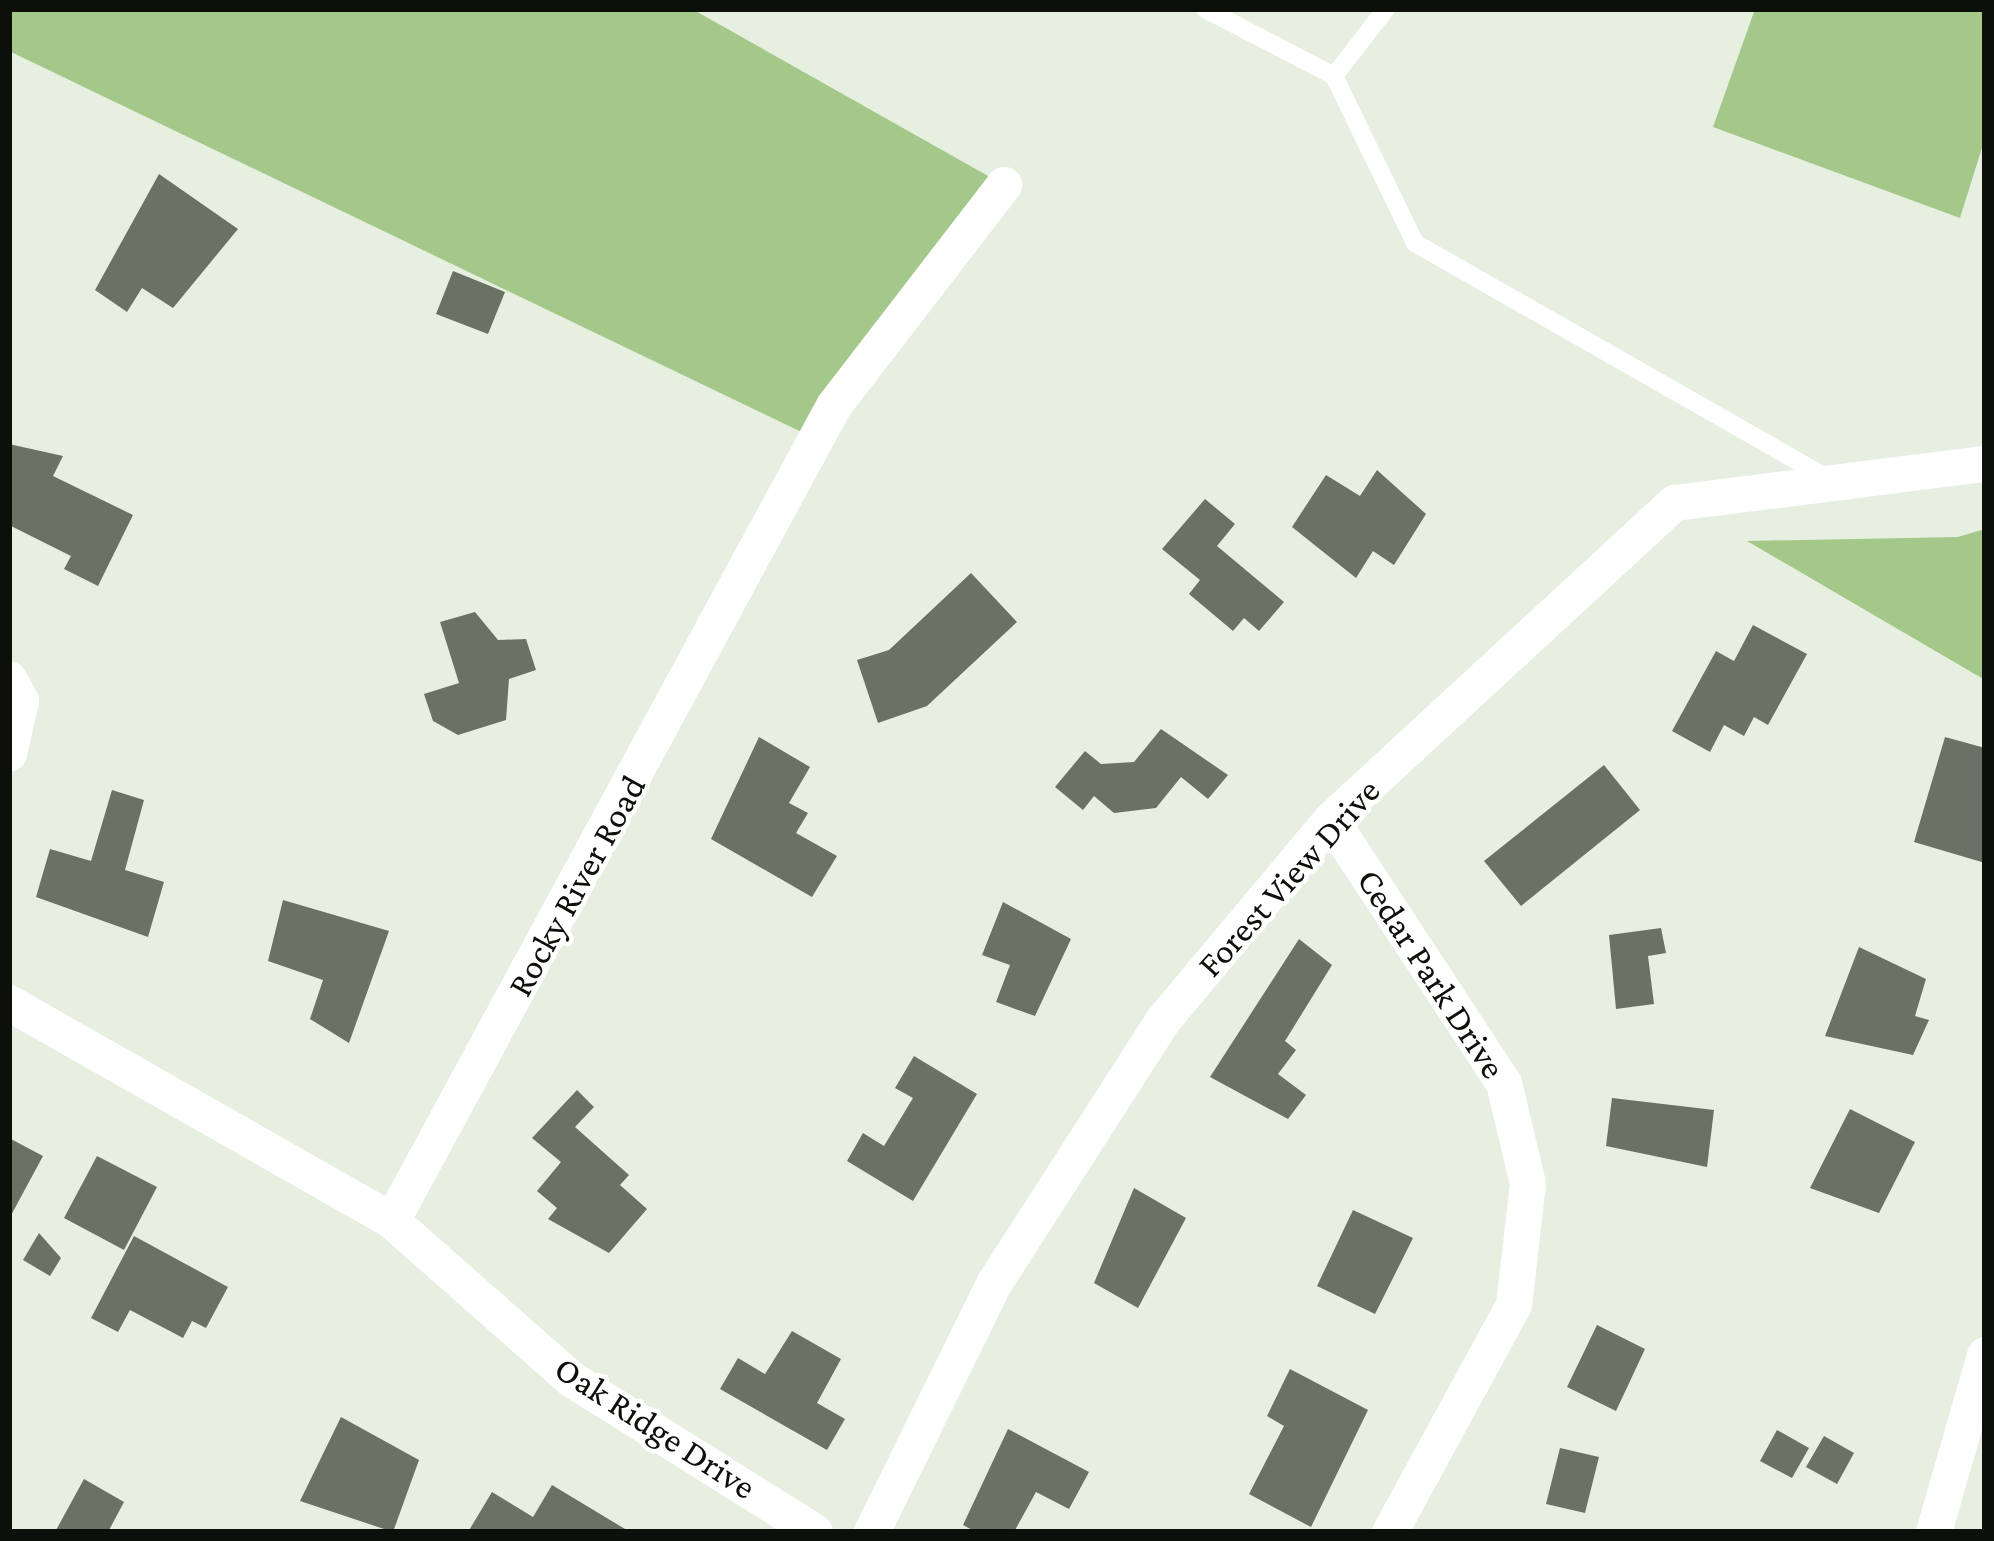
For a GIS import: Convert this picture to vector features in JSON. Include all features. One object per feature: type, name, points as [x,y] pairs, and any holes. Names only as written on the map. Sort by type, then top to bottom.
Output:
[{"type":"street","name":"Rocky River Road","points":[[392,1221],[834,406],[1004,185]]},
{"type":"street","name":"Forest View Drive","points":[[872,1532],[1033,1223],[1162,1022],[1331,820],[1675,503],[1985,464]]},
{"type":"street","points":[[9,679],[21,701],[9,754]]},
{"type":"street","name":"Cedar Park Drive","points":[[1331,820],[1504,1083],[1528,1184],[1514,1305],[1390,1532]]},
{"type":"street","points":[[9,1003],[392,1221]]},
{"type":"street","name":"Oak Ridge Drive","points":[[392,1221],[571,1379],[814,1532]]},
{"type":"street","points":[[1934,1532],[1985,1355]]},
{"type":"lane","points":[[1205,9],[1334,76],[1415,243],[1834,483]]},
{"type":"lane","points":[[1334,76],[1386,9]]},
{"type":"green space","points":[[9,9],[692,9],[1004,185],[816,439],[9,51]]},
{"type":"green space","points":[[1755,9],[1985,9],[1985,138],[1960,218],[1713,127]]},
{"type":"green space","points":[[1985,529],[1985,680],[1747,541],[1958,537]]},
{"type":"building","points":[[159,174],[238,229],[173,308],[142,288],[127,312],[95,290]]},
{"type":"building","points":[[453,271],[505,292],[488,334],[436,314]]},
{"type":"building","points":[[9,444],[63,456],[53,476],[133,515],[98,586],[64,569],[71,556],[9,525]]},
{"type":"building","points":[[1377,470],[1426,514],[1394,565],[1373,551],[1356,578],[1292,527],[1326,475],[1360,496]]},
{"type":"building","points":[[1205,499],[1235,524],[1217,546],[1284,602],[1259,631],[1244,618],[1233,631],[1189,594],[1200,580],[1162,549]]},
{"type":"building","points":[[971,573],[1017,622],[927,706],[878,723],[857,660],[889,650]]},
{"type":"building","points":[[475,612],[498,640],[526,639],[536,670],[509,679],[506,720],[458,735],[433,721],[424,694],[459,683],[440,622]]},
{"type":"building","points":[[1753,625],[1807,654],[1768,725],[1754,717],[1744,736],[1724,725],[1710,752],[1672,731],[1716,651],[1734,661]]},
{"type":"building","points":[[1161,729],[1228,775],[1208,799],[1181,777],[1156,808],[1114,813],[1094,796],[1083,810],[1055,787],[1085,751],[1101,764],[1134,762]]},
{"type":"building","points":[[759,737],[810,767],[789,803],[808,813],[796,833],[837,856],[812,897],[711,839]]},
{"type":"building","points":[[1945,737],[1985,748],[1985,863],[1914,842]]},
{"type":"building","points":[[1604,765],[1640,810],[1521,906],[1484,861]]},
{"type":"building","points":[[112,790],[144,800],[125,870],[164,882],[148,937],[36,897],[50,849],[91,861]]},
{"type":"building","points":[[283,900],[389,931],[349,1043],[310,1019],[323,980],[268,961]]},
{"type":"building","points":[[1003,902],[1071,939],[1035,1016],[996,1002],[1010,965],[982,955]]},
{"type":"building","points":[[1661,928],[1666,953],[1648,956],[1654,1004],[1616,1009],[1609,935]]},
{"type":"building","points":[[1299,939],[1332,965],[1285,1041],[1296,1050],[1278,1074],[1306,1095],[1288,1119],[1210,1077]]},
{"type":"building","points":[[1859,947],[1926,979],[1915,1016],[1929,1020],[1913,1055],[1825,1036]]},
{"type":"building","points":[[914,1056],[977,1094],[913,1201],[847,1161],[863,1133],[884,1146],[913,1098],[895,1088]]},
{"type":"building","points":[[577,1090],[594,1107],[575,1127],[629,1175],[620,1185],[647,1209],[609,1253],[548,1219],[557,1208],[537,1191],[561,1162],[532,1138]]},
{"type":"building","points":[[1612,1098],[1714,1110],[1707,1167],[1606,1146]]},
{"type":"building","points":[[1850,1109],[1915,1142],[1879,1213],[1810,1188]]},
{"type":"building","points":[[9,1138],[43,1156],[9,1219]]},
{"type":"building","points":[[97,1156],[157,1187],[124,1250],[64,1218]]},
{"type":"building","points":[[1134,1188],[1186,1218],[1138,1308],[1094,1283]]},
{"type":"building","points":[[1353,1210],[1413,1238],[1375,1314],[1317,1286]]},
{"type":"building","points":[[39,1233],[61,1258],[50,1276],[23,1260]]},
{"type":"building","points":[[134,1236],[228,1287],[206,1328],[192,1321],[183,1338],[130,1310],[118,1332],[91,1318]]},
{"type":"building","points":[[1597,1325],[1645,1349],[1616,1411],[1567,1387]]},
{"type":"building","points":[[792,1331],[841,1359],[817,1403],[845,1419],[827,1450],[720,1389],[738,1358],[765,1374]]},
{"type":"building","points":[[1290,1369],[1368,1410],[1311,1527],[1249,1494],[1284,1426],[1267,1416]]},
{"type":"building","points":[[341,1417],[419,1460],[393,1532],[300,1501]]},
{"type":"building","points":[[1008,1429],[1089,1472],[1069,1509],[1036,1492],[1014,1532],[976,1532],[963,1525]]},
{"type":"building","points":[[1777,1430],[1809,1448],[1792,1478],[1760,1461]]},
{"type":"building","points":[[1824,1436],[1854,1453],[1837,1484],[1806,1467]]},
{"type":"building","points":[[1560,1448],[1599,1457],[1585,1513],[1546,1504]]},
{"type":"building","points":[[84,1479],[124,1502],[108,1532],[55,1532]]},
{"type":"building","points":[[552,1485],[630,1532],[468,1532],[492,1492],[533,1517]]}]
